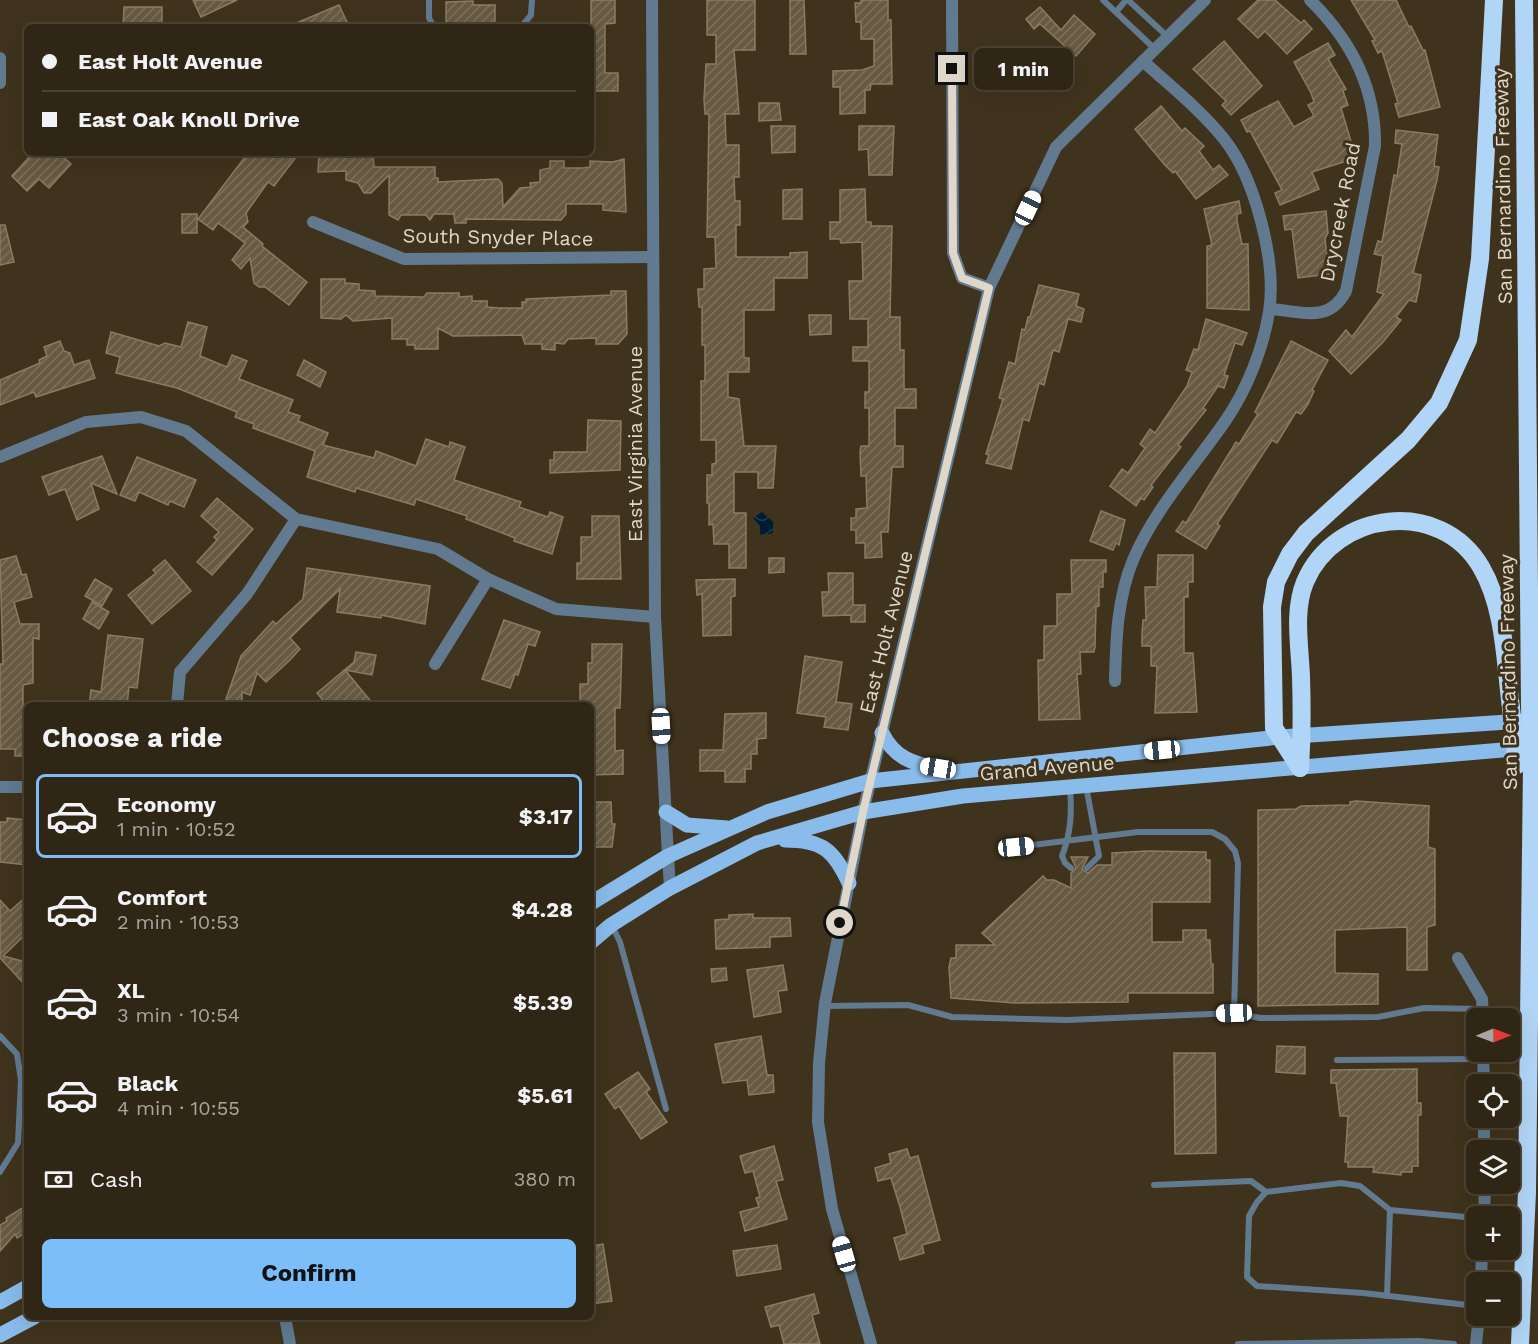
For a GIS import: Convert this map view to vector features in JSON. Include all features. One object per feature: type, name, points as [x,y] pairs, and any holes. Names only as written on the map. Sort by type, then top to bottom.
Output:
[{"type":"highway","points":[[1300,768],[1274,728],[1272,607],[1276,582],[1290,554],[1306,533],[1408,440],[1439,403],[1468,340],[1480,259],[1494,0]]},
{"type":"highway","name":"San Bernardino Freeway","points":[[1520,1344],[1527,1192],[1532,816],[1524,765],[1534,713],[1524,0]]},
{"type":"highway","points":[[1300,768],[1302,736],[1299,613],[1304,585],[1314,563],[1329,546],[1347,532],[1369,525],[1396,521],[1422,524],[1448,534],[1469,551],[1480,565],[1497,606],[1511,708],[1524,765]]},
{"type":"main road","name":"Grand Avenue","points":[[594,901],[668,856],[730,828],[767,812],[870,781],[1534,713]]},
{"type":"main road","points":[[882,733],[898,756],[921,765],[956,771]]},
{"type":"main road","name":"Grand Avenue","points":[[594,939],[611,925],[670,888],[764,841],[863,812],[963,796],[1538,747]]},
{"type":"main road","points":[[666,812],[687,825],[730,828]]},
{"type":"main road","points":[[764,841],[804,840],[825,847],[840,865],[849,883]]},
{"type":"main road","points":[[0,1302],[24,1289]]},
{"type":"main road","points":[[0,1335],[28,1320]]},
{"type":"street","name":"East Virginia Avenue","points":[[652,0],[655,617],[670,888]]},
{"type":"street","points":[[952,0],[953,253],[962,278],[989,288]]},
{"type":"street","name":"East Holt Avenue","points":[[871,1344],[831,1209],[818,1122],[819,1063],[824,1006],[870,781],[989,288],[1056,147],[1205,0]]},
{"type":"street","name":"Drycreek Road","points":[[1269,309],[1324,313],[1339,305],[1348,280],[1375,146],[1375,125],[1362,74],[1336,28],[1310,0]]},
{"type":"street","points":[[0,58],[0,83]]},
{"type":"street","points":[[1115,681],[1118,616],[1133,559],[1156,520],[1227,419],[1255,364],[1269,309],[1263,229],[1237,158],[1205,118],[1143,61]]},
{"type":"street","name":"South Snyder Place","points":[[314,222],[404,259],[653,257]]},
{"type":"street","points":[[0,457],[86,422],[141,417],[186,431],[296,519],[438,549],[488,579],[556,609],[655,617]]},
{"type":"street","points":[[177,702],[180,672],[248,594],[296,519]]},
{"type":"street","points":[[435,664],[488,579]]},
{"type":"street","points":[[0,788],[24,787]]},
{"type":"street","points":[[1458,958],[1482,999],[1482,1008]]},
{"type":"street","points":[[286,1320],[290,1344]]},
{"type":"street","points":[[1476,1344],[1478,1326]]},
{"type":"lane","points":[[429,0],[429,18],[432,24]]},
{"type":"lane","points":[[524,24],[531,15],[532,0]]},
{"type":"lane","points":[[1103,0],[1156,50]]},
{"type":"lane","points":[[1116,12],[1127,0],[1168,38]]},
{"type":"lane","points":[[1086,786],[1099,856],[1088,868]]},
{"type":"lane","points":[[1070,788],[1072,812],[1068,842],[1062,856],[1071,868]]},
{"type":"lane","points":[[1016,847],[1096,839],[1138,832],[1212,832],[1225,839],[1235,851],[1238,863],[1234,1013]]},
{"type":"lane","points":[[611,925],[620,942],[666,1109]]},
{"type":"lane","points":[[824,1006],[908,1005],[952,1017],[1067,1020],[1234,1013],[1260,1018],[1378,1017],[1424,1008],[1466,1012]]},
{"type":"lane","points":[[0,1036],[17,1054],[21,1092],[18,1143],[0,1172]]},
{"type":"lane","points":[[1337,1060],[1466,1056]]},
{"type":"lane","points":[[1154,1185],[1251,1181],[1266,1192]]},
{"type":"lane","points":[[1466,1217],[1390,1210],[1360,1186],[1341,1183],[1266,1192],[1249,1216],[1247,1277],[1257,1287],[1388,1296],[1466,1305]]},
{"type":"lane","points":[[1388,1296],[1390,1210]]},
{"type":"lane","points":[[1238,1344],[1419,1341],[1454,1344]]},
{"type":"water","points":[[762,512],[773,522],[773,533],[760,536],[760,526],[753,518]]},
{"type":"building","points":[[193,0],[237,0],[201,17]]},
{"type":"building","points":[[591,0],[615,0],[615,23],[605,24],[605,73],[618,73],[618,91],[594,91],[594,24],[591,24]]},
{"type":"building","points":[[707,0],[755,0],[755,50],[734,50],[739,114],[725,114],[726,145],[739,145],[739,177],[734,177],[735,201],[740,201],[740,225],[736,225],[736,257],[790,257],[790,253],[807,252],[807,278],[774,278],[774,310],[744,310],[744,358],[749,358],[749,372],[728,372],[728,397],[739,399],[744,446],[776,446],[773,488],[758,488],[758,472],[734,472],[734,513],[746,513],[746,568],[729,568],[729,544],[714,544],[713,524],[709,525],[707,475],[712,475],[712,464],[716,463],[716,440],[701,440],[701,381],[705,381],[705,345],[702,345],[702,307],[699,307],[698,289],[704,289],[704,269],[716,268],[715,237],[707,237],[709,114],[705,114],[704,99],[706,64],[716,64],[716,35],[707,35]]},
{"type":"building","points":[[790,0],[804,0],[806,54],[790,54]]},
{"type":"building","points":[[861,0],[888,0],[888,20],[891,20],[892,84],[871,84],[870,90],[865,90],[865,113],[840,114],[840,87],[833,87],[833,71],[862,70],[874,66],[874,39],[861,39],[861,22],[856,22],[855,3],[861,3]]},
{"type":"building","points":[[1258,0],[1275,0],[1301,23],[1304,20],[1312,29],[1287,54],[1265,31],[1258,38],[1238,19]]},
{"type":"building","points":[[1351,0],[1396,0],[1409,27],[1411,26],[1425,50],[1440,107],[1399,117],[1395,104],[1398,103],[1382,51],[1378,53],[1372,41],[1375,40]]},
{"type":"building","points":[[473,1],[473,5],[495,5],[495,24],[446,24],[446,2]]},
{"type":"building","points":[[339,5],[347,22],[343,24],[294,24]]},
{"type":"building","points":[[124,7],[162,7],[162,24],[123,24]]},
{"type":"building","points":[[1040,7],[1061,30],[1074,15],[1095,34],[1076,56],[1040,24],[1034,29],[1026,19]]},
{"type":"building","points":[[1224,41],[1262,86],[1231,115],[1222,105],[1226,101],[1193,69]]},
{"type":"building","points":[[1328,43],[1335,55],[1328,59],[1346,89],[1343,91],[1348,105],[1341,108],[1356,158],[1312,172],[1319,189],[1280,205],[1275,193],[1282,190],[1250,131],[1247,132],[1241,120],[1278,101],[1294,127],[1314,116],[1308,105],[1314,102],[1311,93],[1294,62]]},
{"type":"building","points":[[759,103],[779,103],[781,120],[759,121]]},
{"type":"building","points":[[1161,106],[1182,131],[1185,128],[1204,146],[1199,151],[1213,170],[1219,165],[1228,175],[1196,199],[1175,171],[1173,173],[1164,164],[1135,129]]},
{"type":"building","points":[[771,126],[795,126],[795,152],[772,153]]},
{"type":"building","points":[[859,126],[894,126],[892,175],[869,175],[868,149],[859,150]]},
{"type":"building","points":[[1396,130],[1438,135],[1434,166],[1439,167],[1437,180],[1413,273],[1421,275],[1419,288],[1416,302],[1409,300],[1396,317],[1401,320],[1351,374],[1329,351],[1346,330],[1352,337],[1384,294],[1377,292],[1383,256],[1374,254],[1378,241],[1382,242],[1394,175],[1397,176],[1402,144],[1395,143]]},
{"type":"building","points":[[30,156],[62,156],[71,164],[49,188],[39,179],[27,191],[12,176]]},
{"type":"building","points":[[246,156],[297,156],[274,186],[268,182],[246,213],[248,222],[243,227],[263,244],[262,246],[307,282],[289,305],[265,287],[259,287],[254,283],[250,258],[241,269],[232,260],[245,243],[218,223],[213,230],[198,219]]},
{"type":"building","points":[[319,156],[373,156],[374,167],[435,167],[435,178],[438,178],[438,182],[498,179],[502,183],[503,207],[520,188],[531,187],[530,183],[540,182],[540,170],[550,168],[550,161],[564,161],[564,168],[582,168],[590,167],[590,161],[613,162],[624,159],[626,212],[603,210],[603,204],[566,204],[566,214],[561,220],[466,219],[466,223],[455,223],[454,214],[434,214],[430,220],[426,215],[401,215],[398,220],[389,215],[389,175],[371,193],[364,193],[358,183],[346,180],[346,171],[318,172]]},
{"type":"building","points":[[802,189],[802,219],[783,219],[783,190]]},
{"type":"building","points":[[865,189],[866,222],[871,222],[871,226],[892,226],[890,317],[900,317],[900,350],[904,350],[904,389],[916,389],[916,408],[895,408],[895,446],[903,446],[903,467],[892,467],[888,532],[881,532],[882,557],[865,558],[865,543],[856,543],[856,530],[851,530],[851,518],[856,518],[856,509],[867,508],[866,476],[861,476],[860,452],[861,446],[869,446],[869,408],[865,408],[865,392],[869,392],[869,361],[853,361],[853,347],[868,347],[868,319],[850,319],[849,281],[863,281],[862,242],[841,243],[840,239],[830,239],[830,222],[840,222],[840,190]]},
{"type":"building","points":[[1239,201],[1241,213],[1237,214],[1237,221],[1242,244],[1248,244],[1249,310],[1207,308],[1207,246],[1212,245],[1204,209]]},
{"type":"building","points":[[1326,211],[1328,233],[1325,238],[1329,274],[1298,278],[1292,229],[1285,230],[1283,216]]},
{"type":"building","points":[[182,214],[197,214],[197,233],[182,233]]},
{"type":"building","points":[[0,225],[5,225],[14,262],[0,265]]},
{"type":"building","points":[[321,279],[345,279],[345,283],[359,284],[359,290],[375,291],[375,296],[424,297],[427,293],[459,293],[459,297],[472,296],[472,301],[487,301],[487,307],[499,308],[522,308],[522,302],[526,302],[526,299],[611,295],[611,291],[626,291],[627,334],[618,344],[596,344],[596,338],[568,339],[564,344],[555,343],[555,350],[542,349],[542,344],[525,344],[522,335],[453,336],[438,328],[438,349],[415,349],[415,345],[407,345],[407,339],[392,339],[392,318],[353,321],[346,315],[341,319],[321,318]]},
{"type":"building","points":[[1039,285],[1079,294],[1076,306],[1084,309],[1081,322],[1068,319],[1059,352],[1053,350],[1044,385],[1039,383],[1029,421],[1023,419],[1011,469],[986,463],[989,455],[986,454],[1003,399],[999,398],[1009,362],[1015,364],[1022,329],[1025,330]]},
{"type":"building","points":[[809,315],[831,315],[831,334],[810,335]]},
{"type":"building","points":[[1206,319],[1247,333],[1242,345],[1235,343],[1224,375],[1228,376],[1224,388],[1218,386],[1203,408],[1206,410],[1178,445],[1181,447],[1151,485],[1153,487],[1144,500],[1141,498],[1136,506],[1110,486],[1122,469],[1128,473],[1145,448],[1140,444],[1150,429],[1155,433],[1187,386],[1192,372],[1186,370],[1194,349],[1198,350]]},
{"type":"building","points":[[188,322],[207,327],[200,356],[227,367],[232,355],[247,361],[239,379],[293,400],[288,412],[300,416],[298,421],[328,433],[323,445],[374,458],[376,451],[416,466],[426,439],[449,447],[450,442],[465,447],[454,480],[521,502],[519,507],[548,517],[550,512],[563,517],[552,554],[514,541],[515,538],[466,519],[467,516],[416,499],[414,505],[356,488],[355,492],[307,477],[315,451],[253,428],[254,424],[235,417],[237,412],[177,388],[116,373],[120,357],[106,353],[111,332],[159,346],[165,343],[181,347]]},
{"type":"building","points":[[60,341],[64,351],[70,353],[74,365],[89,360],[95,378],[36,397],[34,392],[0,405],[0,380],[40,363],[39,360],[47,356],[44,347]]},
{"type":"building","points":[[1291,341],[1328,360],[1312,390],[1314,391],[1308,404],[1301,414],[1296,412],[1277,443],[1272,440],[1217,524],[1220,526],[1206,549],[1176,531],[1183,521],[1186,523],[1236,442],[1239,444],[1258,414],[1255,412]]},
{"type":"building","points":[[304,360],[326,372],[320,387],[297,375]]},
{"type":"building","points":[[588,420],[621,421],[620,470],[550,473],[550,460],[554,460],[554,452],[587,452]]},
{"type":"building","points":[[102,456],[117,494],[91,483],[99,509],[77,520],[65,489],[49,495],[42,477]]},
{"type":"building","points":[[137,457],[196,480],[184,507],[170,501],[168,505],[139,492],[135,501],[120,495]]},
{"type":"building","points":[[217,498],[253,529],[212,575],[197,562],[217,540],[214,537],[219,532],[201,516]]},
{"type":"building","points":[[1101,511],[1125,520],[1119,545],[1116,543],[1113,550],[1090,541]]},
{"type":"building","points":[[592,516],[619,516],[621,579],[577,579],[577,563],[581,563],[581,537],[592,537]]},
{"type":"building","points":[[1158,555],[1193,555],[1193,582],[1188,582],[1188,597],[1184,597],[1184,653],[1193,653],[1197,712],[1155,713],[1157,666],[1151,666],[1151,646],[1142,646],[1142,633],[1143,620],[1146,620],[1145,587],[1157,587]]},
{"type":"building","points":[[16,556],[22,575],[26,574],[32,597],[14,602],[20,624],[39,624],[39,639],[33,638],[33,683],[23,685],[24,756],[15,756],[15,749],[0,749],[0,664],[3,664],[0,560]]},
{"type":"building","points":[[769,558],[784,558],[784,572],[769,573]]},
{"type":"building","points":[[165,560],[191,591],[152,624],[128,595],[156,573],[153,570]]},
{"type":"building","points":[[1071,560],[1106,560],[1103,587],[1099,587],[1099,606],[1096,607],[1094,652],[1080,652],[1081,674],[1077,674],[1080,719],[1039,720],[1038,660],[1044,660],[1044,626],[1057,626],[1057,594],[1072,594]]},
{"type":"building","points":[[307,568],[430,586],[425,624],[381,615],[381,618],[337,612],[340,589],[290,638],[300,649],[290,660],[266,682],[257,673],[250,695],[242,692],[242,702],[225,702],[241,656],[273,621],[276,624],[303,599]]},
{"type":"building","points":[[828,573],[853,573],[853,605],[865,605],[865,622],[851,622],[851,615],[823,616],[822,592],[829,592]]},
{"type":"building","points":[[95,579],[112,589],[102,606],[85,596]]},
{"type":"building","points":[[735,579],[735,596],[731,597],[731,635],[703,636],[702,594],[697,595],[696,580]]},
{"type":"building","points":[[92,602],[109,612],[99,629],[83,619]]},
{"type":"building","points":[[504,620],[540,632],[535,646],[528,644],[518,675],[515,674],[510,688],[482,679]]},
{"type":"building","points":[[108,635],[143,639],[137,688],[129,687],[127,702],[89,702],[91,690],[101,692]]},
{"type":"building","points":[[592,644],[622,644],[620,708],[615,708],[615,751],[623,750],[623,774],[594,775],[594,702],[580,702],[580,684],[588,684],[588,663],[592,663]]},
{"type":"building","points":[[356,652],[376,655],[372,675],[345,670],[372,702],[324,702],[317,693],[354,662]]},
{"type":"building","points":[[805,656],[842,662],[836,702],[852,704],[848,730],[824,727],[826,717],[797,713]]},
{"type":"building","points":[[766,713],[766,738],[757,739],[757,754],[751,754],[751,769],[745,769],[745,782],[725,782],[725,771],[700,771],[700,750],[723,750],[725,714]]},
{"type":"building","points":[[594,802],[611,802],[612,824],[615,824],[612,847],[594,847]]},
{"type":"building","points":[[1350,802],[1429,806],[1428,847],[1435,849],[1435,925],[1427,927],[1427,970],[1407,970],[1407,927],[1335,930],[1335,973],[1378,974],[1378,1004],[1258,1006],[1258,810],[1350,805]]},
{"type":"building","points":[[7,818],[24,820],[24,865],[0,862],[0,822],[7,822]]},
{"type":"building","points":[[1206,852],[1206,860],[1210,860],[1210,902],[1152,902],[1152,942],[1183,942],[1183,930],[1206,930],[1206,940],[1210,940],[1211,964],[1213,964],[1213,993],[1128,993],[1128,1002],[1015,1003],[951,998],[949,967],[951,958],[956,958],[956,945],[995,945],[982,933],[1043,876],[1047,880],[1054,880],[1071,888],[1071,873],[1076,868],[1071,857],[1088,857],[1082,869],[1088,873],[1097,865],[1112,865],[1112,853]]},
{"type":"building","points":[[24,899],[24,936],[3,956],[24,963],[24,984],[0,958],[0,900],[10,911]]},
{"type":"building","points":[[753,914],[753,918],[790,918],[791,936],[770,937],[770,947],[716,949],[715,920],[729,919],[729,915]]},
{"type":"building","points":[[783,965],[787,990],[778,991],[781,1012],[754,1017],[747,970]]},
{"type":"building","points":[[726,968],[727,980],[712,982],[711,969]]},
{"type":"building","points":[[761,1036],[767,1075],[773,1075],[774,1092],[749,1095],[747,1080],[723,1083],[715,1044]]},
{"type":"building","points":[[1277,1046],[1305,1047],[1305,1074],[1276,1072]]},
{"type":"building","points":[[1174,1053],[1215,1053],[1216,1153],[1175,1154]]},
{"type":"building","points":[[1417,1069],[1417,1103],[1421,1103],[1421,1115],[1418,1115],[1418,1166],[1412,1166],[1412,1172],[1401,1172],[1401,1175],[1373,1172],[1374,1167],[1348,1167],[1348,1162],[1345,1162],[1348,1116],[1340,1116],[1336,1083],[1331,1083],[1331,1070]]},
{"type":"building","points":[[638,1072],[650,1089],[646,1092],[667,1122],[641,1139],[619,1106],[615,1109],[605,1094]]},
{"type":"building","points":[[774,1146],[783,1180],[776,1181],[787,1219],[745,1231],[740,1212],[759,1207],[756,1198],[760,1197],[753,1171],[745,1173],[740,1156]]},
{"type":"building","points":[[907,1149],[910,1158],[918,1156],[940,1240],[922,1245],[924,1253],[900,1260],[894,1238],[907,1234],[900,1207],[891,1178],[878,1181],[875,1168],[891,1163],[889,1154]]},
{"type":"building","points":[[24,1207],[24,1234],[17,1238],[15,1234],[0,1251],[0,1225],[7,1221],[6,1218]]},
{"type":"building","points":[[603,1244],[612,1301],[594,1304],[594,1246]]},
{"type":"building","points":[[777,1245],[781,1269],[737,1276],[733,1251]]},
{"type":"building","points":[[814,1294],[819,1313],[812,1315],[820,1344],[784,1344],[779,1325],[771,1327],[765,1307]]},
{"type":"route","points":[[840,923],[863,812],[989,288],[962,278],[953,253],[952,69]]}]
